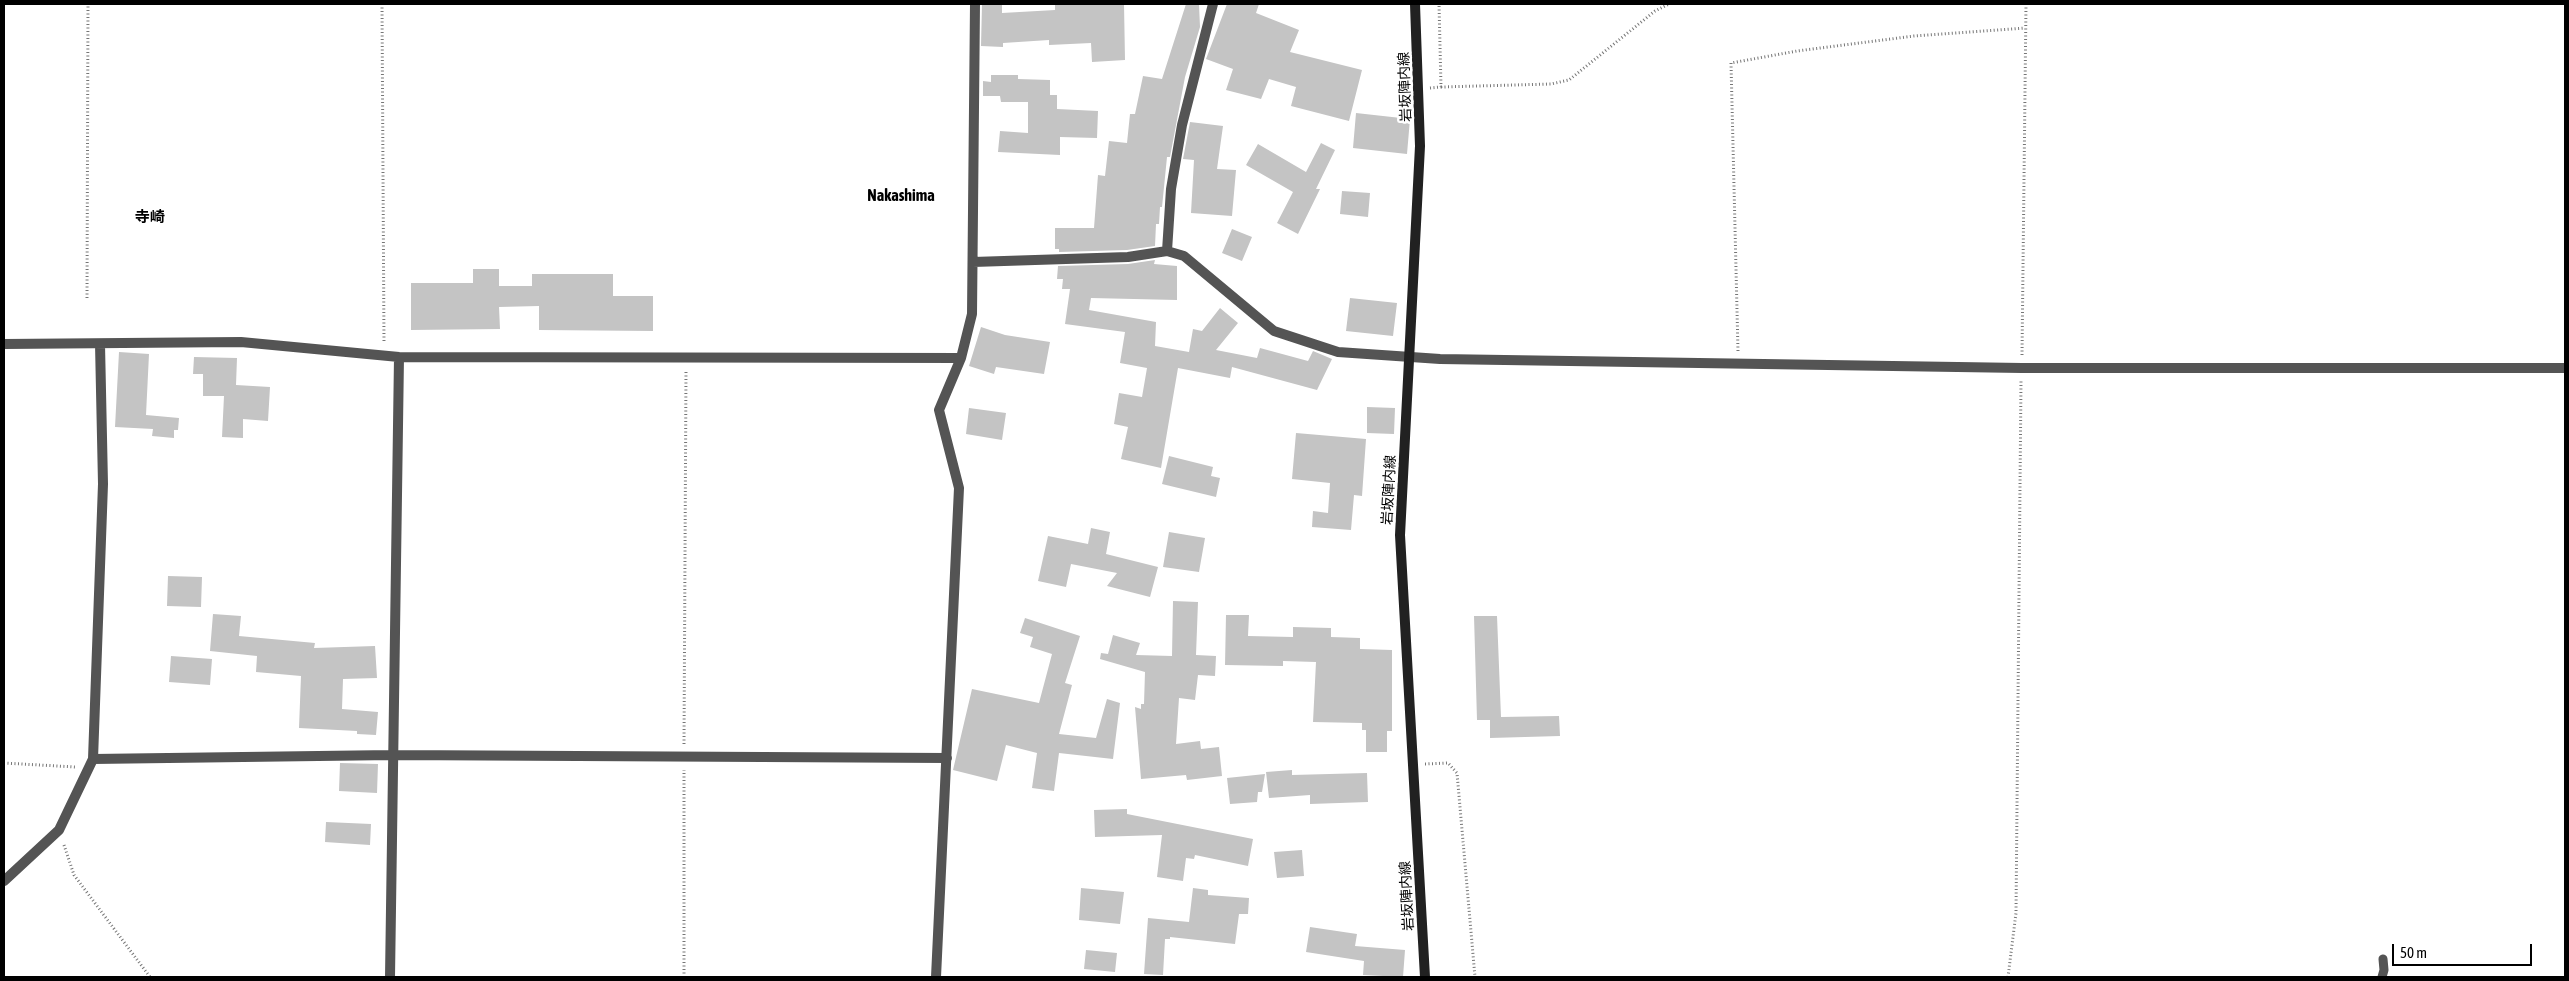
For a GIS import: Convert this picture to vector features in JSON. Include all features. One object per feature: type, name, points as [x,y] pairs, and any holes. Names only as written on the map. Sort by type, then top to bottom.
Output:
[{"type":"main road","name":"岩坂陣内線","points":[[1415,4],[1420,146],[1400,535],[1425,977]]},
{"type":"street","points":[[936,977],[948,758],[959,488],[939,410],[961,358],[972,314],[975,4]]},
{"type":"street","points":[[1168,251],[1171,189],[1182,125],[1213,4]]},
{"type":"street","points":[[973,262],[1128,257],[1168,251],[1184,256],[1274,331],[1338,352],[1440,359],[2022,368],[2565,368]]},
{"type":"street","points":[[4,344],[242,342],[385,357],[961,358]]},
{"type":"street","points":[[7,878],[59,830],[93,759],[103,484],[100,344]]},
{"type":"street","points":[[390,977],[399,357]]},
{"type":"street","points":[[93,759],[393,755],[948,758]]},
{"type":"lane","points":[[2382,977],[2383,959]]},
{"type":"path","points":[[87,298],[88,4]]},
{"type":"path","points":[[382,4],[385,357]]},
{"type":"path","points":[[1440,4],[1441,87]]},
{"type":"path","points":[[1419,89],[1551,84],[1569,80],[1655,11],[1669,4]]},
{"type":"path","points":[[2008,977],[2016,914],[2026,4]]},
{"type":"path","points":[[1738,363],[1731,63],[1797,51],[1914,36],[2025,28]]},
{"type":"path","points":[[684,977],[686,357]]},
{"type":"path","points":[[1413,765],[1448,763],[1458,773],[1475,977]]},
{"type":"path","points":[[4,764],[72,765],[87,771]]},
{"type":"path","points":[[59,830],[74,875],[150,977]]},
{"type":"building","points":[[982,4],[1002,4],[1002,13],[1055,10],[1055,4],[1124,4],[1125,60],[1092,62],[1091,43],[1049,45],[1049,40],[1003,43],[1003,47],[981,46]]},
{"type":"building","points":[[1186,4],[1199,4],[1200,27],[1185,77],[1170,157],[1167,157],[1162,207],[1160,207],[1159,224],[1156,224],[1155,246],[1127,250],[1059,252],[1059,249],[1055,249],[1055,228],[1094,228],[1098,175],[1105,176],[1109,141],[1127,143],[1130,114],[1135,114],[1143,76],[1162,79]]},
{"type":"building","points":[[1227,4],[1259,4],[1256,13],[1299,30],[1290,52],[1362,70],[1349,121],[1291,106],[1296,87],[1269,79],[1261,99],[1226,90],[1233,69],[1206,59]]},
{"type":"building","points":[[991,75],[1018,75],[1018,79],[1050,80],[1050,95],[1057,95],[1057,109],[1098,111],[1097,138],[1060,137],[1060,155],[998,152],[1000,131],[1028,133],[1028,102],[1001,102],[1000,96],[983,96],[983,81],[991,82]]},
{"type":"building","points":[[1356,113],[1410,119],[1407,154],[1353,148]]},
{"type":"building","points":[[1190,122],[1223,126],[1217,169],[1236,170],[1232,216],[1191,213],[1194,160],[1183,159]]},
{"type":"building","points":[[1321,143],[1335,150],[1316,189],[1320,189],[1298,234],[1277,223],[1293,192],[1246,165],[1258,144],[1306,172]]},
{"type":"building","points":[[1342,191],[1370,193],[1368,217],[1340,214]]},
{"type":"building","points":[[1232,229],[1252,237],[1242,261],[1222,253]]},
{"type":"building","points":[[1155,260],[1154,264],[1177,266],[1177,300],[1091,298],[1089,310],[1156,322],[1155,346],[1189,352],[1193,329],[1202,331],[1220,308],[1238,323],[1216,350],[1257,358],[1260,348],[1308,361],[1313,351],[1332,359],[1317,390],[1232,367],[1230,378],[1178,368],[1161,468],[1121,459],[1128,427],[1114,424],[1119,393],[1142,397],[1147,368],[1120,363],[1125,332],[1065,324],[1070,289],[1062,289],[1063,279],[1057,279],[1058,266],[1128,264]]},
{"type":"building","points":[[473,269],[499,269],[499,286],[532,286],[532,274],[613,274],[613,296],[653,296],[653,331],[539,330],[539,306],[499,307],[500,329],[411,330],[411,283],[473,283]]},
{"type":"building","points":[[1350,298],[1397,303],[1393,336],[1346,331]]},
{"type":"building","points":[[981,327],[1005,335],[1050,342],[1044,374],[996,367],[994,374],[969,366]]},
{"type":"building","points":[[119,352],[149,354],[146,415],[179,418],[178,430],[174,430],[174,438],[152,436],[153,429],[115,427]]},
{"type":"building","points":[[194,357],[237,358],[236,385],[270,387],[268,421],[243,419],[243,438],[222,437],[224,396],[203,396],[203,374],[193,374]]},
{"type":"building","points":[[1367,407],[1395,408],[1394,434],[1367,433]]},
{"type":"building","points":[[969,408],[1006,413],[1002,440],[966,434]]},
{"type":"building","points":[[1296,433],[1366,439],[1362,496],[1354,495],[1351,530],[1312,527],[1313,511],[1328,513],[1330,483],[1292,479]]},
{"type":"building","points":[[1169,456],[1213,467],[1211,476],[1220,478],[1216,497],[1162,484]]},
{"type":"building","points":[[1091,528],[1110,532],[1106,554],[1158,567],[1150,597],[1107,586],[1117,573],[1071,564],[1066,587],[1038,581],[1048,536],[1088,544]]},
{"type":"building","points":[[1169,532],[1205,538],[1199,572],[1163,567]]},
{"type":"building","points":[[168,576],[202,577],[201,607],[167,606]]},
{"type":"building","points":[[1173,601],[1198,602],[1196,655],[1216,656],[1215,676],[1198,675],[1195,700],[1179,698],[1176,744],[1200,741],[1201,749],[1219,747],[1222,776],[1187,780],[1186,775],[1141,779],[1135,707],[1141,709],[1141,704],[1144,704],[1145,672],[1100,659],[1101,653],[1108,654],[1113,635],[1140,643],[1136,655],[1172,656]]},
{"type":"building","points":[[213,614],[241,616],[239,636],[315,643],[314,648],[375,646],[377,678],[343,679],[342,709],[378,712],[376,735],[357,734],[357,731],[299,728],[301,676],[256,672],[257,656],[210,651]]},
{"type":"building","points":[[1226,615],[1249,615],[1248,636],[1293,637],[1293,627],[1331,628],[1331,637],[1360,638],[1360,649],[1392,650],[1392,731],[1387,731],[1387,752],[1366,752],[1366,730],[1362,730],[1362,723],[1313,722],[1316,662],[1283,661],[1283,666],[1225,665]]},
{"type":"building","points":[[1474,616],[1497,616],[1501,717],[1559,716],[1560,736],[1490,738],[1490,720],[1477,720]]},
{"type":"building","points":[[1025,618],[1080,636],[1065,683],[1072,685],[1059,734],[1096,738],[1107,699],[1120,703],[1113,759],[1059,753],[1054,791],[1032,788],[1037,753],[1006,745],[997,781],[953,770],[972,689],[1039,703],[1052,654],[1030,647],[1033,637],[1020,633]]},
{"type":"building","points":[[171,656],[212,659],[210,685],[169,682]]},
{"type":"building","points":[[340,763],[378,764],[377,793],[339,791]]},
{"type":"building","points":[[1292,770],[1292,775],[1367,773],[1368,802],[1310,804],[1310,795],[1269,798],[1266,772]]},
{"type":"building","points":[[1265,774],[1262,792],[1258,792],[1257,802],[1230,804],[1227,778]]},
{"type":"building","points":[[1127,809],[1127,814],[1253,839],[1248,866],[1195,855],[1194,859],[1186,858],[1183,881],[1157,877],[1162,835],[1095,837],[1094,810]]},
{"type":"building","points":[[326,822],[371,824],[370,845],[325,842]]},
{"type":"building","points":[[1302,850],[1304,876],[1277,878],[1274,852]]},
{"type":"building","points":[[1081,888],[1124,892],[1120,924],[1079,920]]},
{"type":"building","points":[[1193,888],[1208,890],[1208,895],[1249,898],[1248,914],[1239,914],[1235,944],[1170,937],[1170,939],[1165,939],[1163,975],[1144,974],[1148,918],[1189,922]]},
{"type":"building","points":[[1310,927],[1357,934],[1355,946],[1405,950],[1403,977],[1363,975],[1364,961],[1306,952]]},
{"type":"building","points":[[1086,950],[1117,953],[1115,972],[1084,969]]},
{"type":"district","name":"Nakashima","points":[[901,196]]},
{"type":"district","name":"寺崎","points":[[150,217]]}]
